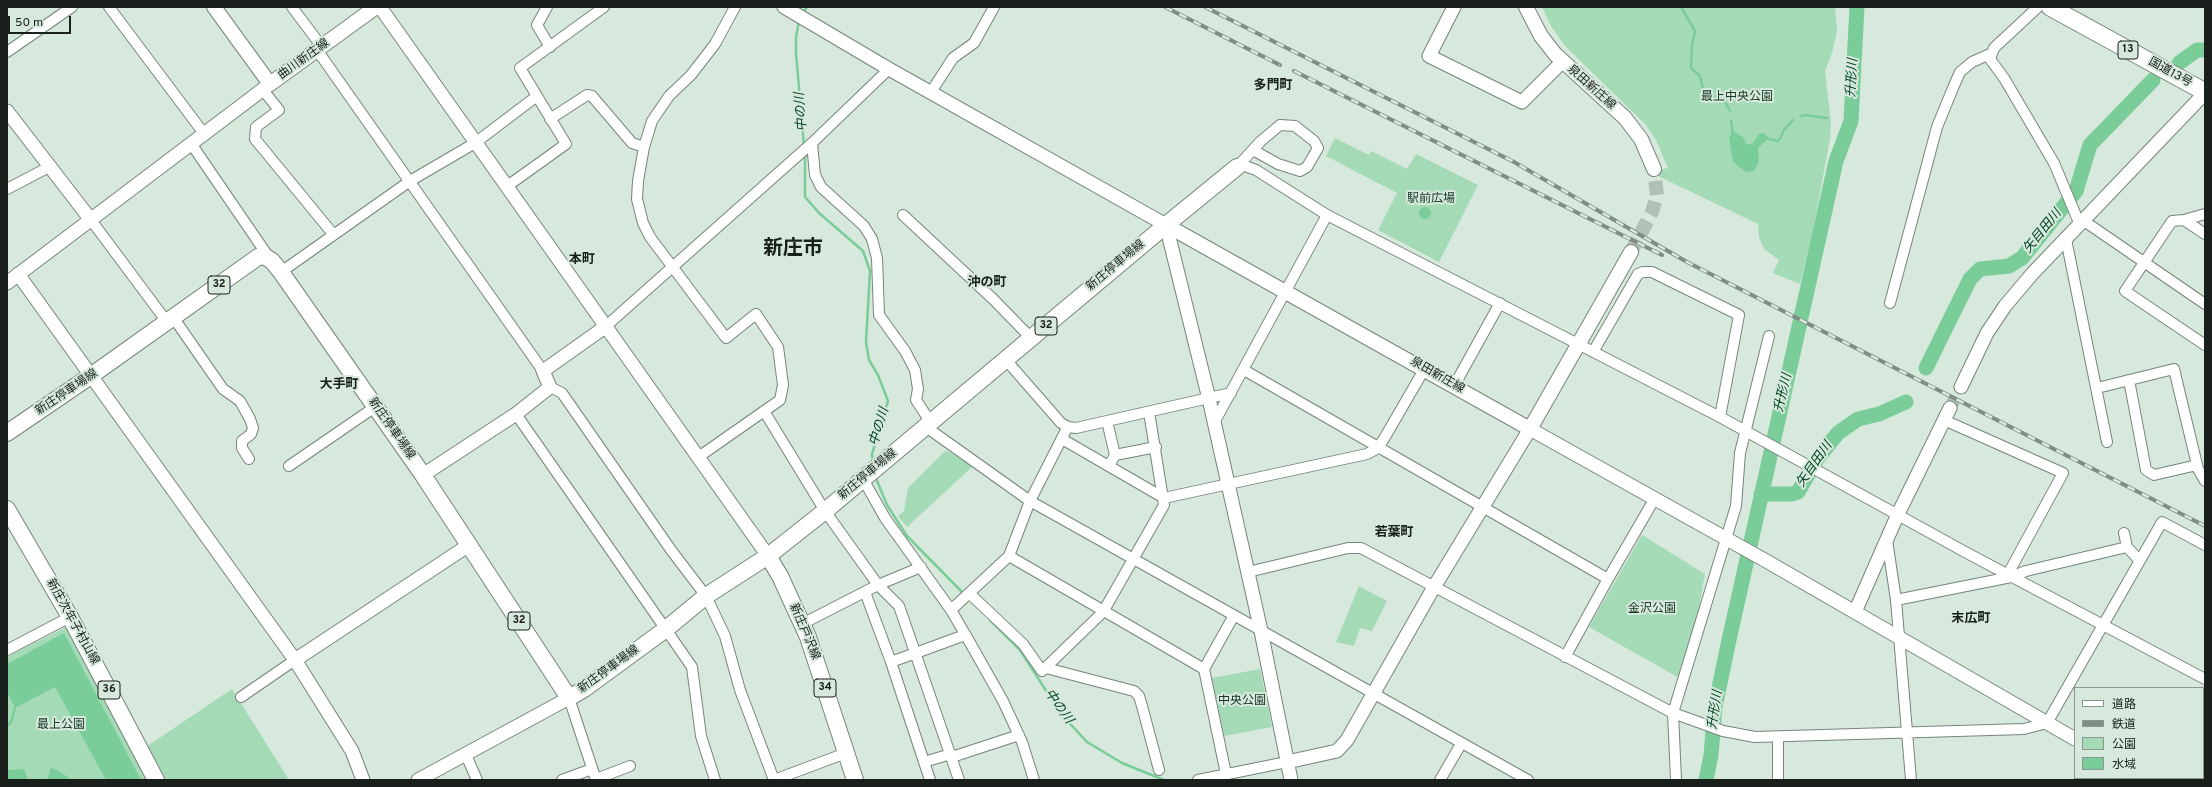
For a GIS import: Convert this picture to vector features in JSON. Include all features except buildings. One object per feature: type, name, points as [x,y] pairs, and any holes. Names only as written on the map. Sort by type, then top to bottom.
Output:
[{"type":"highway","name":"国道13号","points":[[2050,7],[2205,93]]},
{"type":"main road","name":"曲川新庄線","points":[[214,7],[267,87],[376,7]]},
{"type":"main road","name":"泉田新庄線","points":[[1526,7],[1541,36],[1562,62],[1625,118],[1641,139],[1654,169]]},
{"type":"main road","name":"新庄停車場線","points":[[7,433],[92,375],[258,257],[264,256],[276,266],[423,475],[569,698],[584,689],[666,628],[706,596],[768,556],[825,512],[1166,225],[1237,168]]},
{"type":"main road","name":"泉田新庄線","points":[[1166,225],[1424,368],[1530,429]]},
{"type":"main road","points":[[1530,429],[1631,252]]},
{"type":"main road","name":"新庄次年子村山線","points":[[7,509],[70,617],[156,780]]},
{"type":"main road","name":"新庄戸沢線","points":[[768,556],[780,576],[817,660],[855,780]]},
{"type":"street","points":[[7,52],[72,7]]},
{"type":"street","points":[[109,7],[205,135]]},
{"type":"street","points":[[292,7],[410,181],[543,371],[550,387],[562,393],[671,550],[706,596],[725,636],[740,690],[774,780],[846,753]]},
{"type":"street","points":[[376,7],[475,143],[697,458],[768,556]]},
{"type":"street","points":[[547,7],[537,25],[550,47]]},
{"type":"street","points":[[506,188],[566,144],[520,68],[604,7]]},
{"type":"street","points":[[697,458],[780,400],[783,394],[783,385],[778,347],[756,314],[726,338],[650,237],[643,223],[637,199],[638,181],[644,147],[652,120],[670,96],[691,75],[715,44],[735,7]]},
{"type":"street","points":[[784,7],[889,69],[1166,225],[1209,399],[1248,572],[1291,780]]},
{"type":"street","points":[[932,92],[953,58],[974,43],[994,7]]},
{"type":"street","points":[[1454,7],[1429,56],[1522,102],[1562,62]]},
{"type":"street","points":[[1890,303],[1937,127],[1952,88],[1960,72],[1972,62],[1990,54],[1994,48],[2038,7]]},
{"type":"street","points":[[1990,54],[1990,59],[2004,78],[2054,162],[2070,200],[2082,223],[2205,304]]},
{"type":"street","points":[[543,371],[605,327],[673,269],[811,144],[889,69]]},
{"type":"street","points":[[7,283],[267,87],[279,110],[256,127],[255,139],[333,234]]},
{"type":"street","points":[[1961,386],[1973,358],[2005,306],[2032,274],[2205,93]]},
{"type":"street","points":[[550,119],[587,95],[592,96],[632,143],[644,147]]},
{"type":"street","points":[[192,145],[276,266],[333,234],[410,181],[475,143],[537,96]]},
{"type":"street","points":[[7,111],[223,389],[240,402],[253,428],[251,434],[242,441],[242,448],[250,459]]},
{"type":"street","points":[[1237,168],[1253,150],[1280,125],[1286,124],[1295,126],[1318,148],[1307,167],[1300,171],[1278,164],[1253,150]]},
{"type":"street","points":[[811,144],[815,175],[821,187],[864,226],[872,239],[877,258],[878,315],[905,351],[915,370],[918,389],[916,400],[928,425],[1030,501],[1133,561],[1373,692],[1461,744],[1528,780]]},
{"type":"street","points":[[1237,168],[1245,166],[1256,170],[1327,215],[1720,417],[1788,456],[1898,514],[2010,576],[2205,679]]},
{"type":"street","points":[[7,189],[49,167]]},
{"type":"street","points":[[903,214],[993,299],[1031,338]]},
{"type":"street","points":[[2205,214],[2184,220],[2172,221],[2125,291],[2205,344]]},
{"type":"street","points":[[1214,422],[1244,370],[1327,215]]},
{"type":"street","points":[[2184,220],[2205,234]]},
{"type":"street","points":[[2066,239],[2107,442]]},
{"type":"street","points":[[1593,352],[1638,274],[1643,272],[1652,272],[1739,315],[1720,417]]},
{"type":"street","points":[[18,274],[92,375],[295,660],[352,751],[363,780]]},
{"type":"street","points":[[1454,386],[1500,303]]},
{"type":"street","points":[[1676,780],[1676,714],[1725,538],[1736,506],[1740,453],[1748,433],[1770,336]]},
{"type":"street","points":[[1006,360],[1061,423],[1068,427],[1076,428],[1231,393]]},
{"type":"street","points":[[1062,439],[1164,498],[1228,486],[1355,458],[1378,448],[1424,368]]},
{"type":"street","points":[[2097,388],[2174,369],[2198,465],[2205,481]]},
{"type":"street","points":[[1244,370],[1608,579]]},
{"type":"street","points":[[2130,380],[2146,470],[2154,475],[2198,465]]},
{"type":"street","points":[[423,475],[516,414],[550,387]]},
{"type":"street","points":[[289,466],[375,407]]},
{"type":"street","points":[[764,411],[825,512],[878,585],[899,606],[959,780]]},
{"type":"street","points":[[968,596],[1023,644],[1042,671],[1104,612],[1164,505],[1156,447],[1149,412]]},
{"type":"street","points":[[516,414],[692,667],[701,736],[715,780]]},
{"type":"street","points":[[1855,612],[1898,514],[1947,414],[2063,473],[2010,576]]},
{"type":"street","points":[[1107,421],[1115,455],[1109,466]]},
{"type":"street","points":[[951,610],[968,596],[1009,556],[1030,501],[1068,427]]},
{"type":"street","points":[[1198,780],[1337,751],[1348,740],[1373,692],[1434,587],[1530,429],[1763,559],[2074,738]]},
{"type":"street","points":[[1115,455],[1156,447]]},
{"type":"street","points":[[870,473],[885,518],[921,566],[951,610],[1003,701],[1019,735],[1034,780]]},
{"type":"street","points":[[1565,657],[1655,498]]},
{"type":"street","points":[[1248,572],[1348,548],[1361,548],[1565,657],[1676,714],[1723,731],[1755,738],[1778,736],[2024,729],[2047,723],[2162,522],[2205,545]]},
{"type":"street","points":[[2124,533],[2127,547],[2139,560]]},
{"type":"street","points":[[1887,540],[1896,600],[1911,780]]},
{"type":"street","points":[[241,697],[469,545]]},
{"type":"street","points":[[1896,600],[2010,576],[2127,547]]},
{"type":"street","points":[[1009,556],[1204,669]]},
{"type":"street","points":[[802,624],[878,585],[921,566]]},
{"type":"street","points":[[865,592],[891,662],[930,780]]},
{"type":"street","points":[[1226,774],[1204,669],[1233,616]]},
{"type":"street","points":[[7,650],[70,617]]},
{"type":"street","points":[[891,662],[965,635]]},
{"type":"street","points":[[1046,668],[1134,692],[1138,696],[1142,706],[1159,770]]},
{"type":"street","points":[[418,780],[569,698],[596,780],[630,766]]},
{"type":"street","points":[[924,762],[951,756],[1019,735]]},
{"type":"street","points":[[1778,736],[1778,780]]},
{"type":"street","points":[[1440,780],[1461,744]]},
{"type":"street","points":[[466,755],[477,780]]},
{"type":"street","points":[[562,780],[592,768]]},
{"type":"green space","name":"最上中央公園","points":[[1542,7],[1835,7],[1837,31],[1832,53],[1825,71],[1831,122],[1830,139],[1812,236],[1800,284],[1773,273],[1779,260],[1764,249],[1759,237],[1758,224],[1652,173],[1653,171],[1668,168],[1656,140],[1646,125],[1565,46],[1551,26]]},
{"type":"green space","name":"駅前広場","points":[[1335,138],[1369,155],[1371,151],[1407,169],[1416,154],[1478,185],[1439,262],[1378,230],[1397,193],[1326,156]]},
{"type":"green space","points":[[946,450],[973,466],[907,527],[898,516],[904,511],[908,488]]},
{"type":"green space","name":"金沢公園","points":[[1642,535],[1705,574],[1688,667],[1681,679],[1589,627]]},
{"type":"green space","points":[[1359,586],[1387,601],[1372,631],[1360,628],[1354,646],[1336,642]]},
{"type":"green space","name":"最上公園","points":[[68,626],[150,780],[7,780],[7,657]]},
{"type":"green space","name":"中央公園","points":[[1260,669],[1272,727],[1224,736],[1212,678]]},
{"type":"green space","points":[[232,689],[289,780],[162,780],[146,747]]},
{"type":"water","points":[[1733,131],[1743,137],[1747,145],[1753,143],[1759,134],[1764,133],[1769,138],[1758,148],[1759,161],[1754,171],[1747,172],[1733,161],[1729,137]]},
{"type":"water","points":[[1423,207],[1427,207],[1431,213],[1427,219],[1423,219],[1419,215],[1419,211]]},
{"type":"water","points":[[64,633],[141,780],[106,780],[55,687],[15,708],[7,692],[7,664]]},
{"type":"water","points":[[51,767],[68,777],[70,780],[47,780]]},
{"type":"water","points":[[24,769],[28,780],[7,780],[7,770]]},
{"type":"waterway","name":"中の川","points":[[803,13],[807,7]]},
{"type":"waterway","points":[[1681,7],[1695,31],[1692,45],[1691,68],[1700,76],[1703,89],[1706,93],[1725,102],[1730,111]]},
{"type":"waterway","name":"升形川","points":[[1706,780],[1711,755],[1715,707],[1729,640],[1836,161],[1851,121],[1857,7]]},
{"type":"waterway","name":"中の川","points":[[799,21],[796,37],[796,53],[804,146]]},
{"type":"waterway","name":"矢目田川","points":[[2179,63],[2197,50],[2205,50]]},
{"type":"waterway","name":"矢目田川","points":[[1926,368],[1970,279],[1980,269],[2009,266],[2022,258],[2076,191],[2090,145],[2153,80]]},
{"type":"waterway","points":[[1801,116],[1805,115],[1827,118]]},
{"type":"waterway","points":[[1766,138],[1777,141],[1793,120]]},
{"type":"waterway","points":[[1731,121],[1733,134]]},
{"type":"waterway","name":"中の川","points":[[805,153],[805,197],[819,213],[863,251],[870,271],[866,342],[869,360],[878,375],[888,401],[872,454],[873,463]]},
{"type":"waterway","name":"矢目田川","points":[[1761,494],[1792,494],[1798,492],[1817,459],[1838,433],[1858,419],[1879,414],[1906,402]]},
{"type":"waterway","name":"中の川","points":[[875,476],[887,505],[907,536],[964,594]]},
{"type":"waterway","name":"中の川","points":[[990,620],[1020,650],[1061,714],[1087,742],[1122,763],[1164,780]]},
{"type":"waterway","points":[[7,726],[11,722],[15,708]]},
{"type":"tunnel","points":[[1631,252],[1652,212],[1657,195],[1654,169]]},
{"type":"tunnel","points":[[1950,408],[1961,387]]},
{"type":"railway","points":[[1165,7],[1280,65]]},
{"type":"railway","points":[[1205,7],[1514,162],[1687,262],[2205,526]]},
{"type":"railway","points":[[1294,71],[1662,255]]},
{"type":"district","name":"多門町","points":[[1273,86]]},
{"type":"district","name":"新庄市","points":[[793,250]]},
{"type":"district","name":"本町","points":[[582,260]]},
{"type":"district","name":"沖の町","points":[[987,283]]},
{"type":"district","name":"大手町","points":[[339,385]]},
{"type":"district","name":"若葉町","points":[[1394,533]]},
{"type":"district","name":"末広町","points":[[1971,619]]}]
